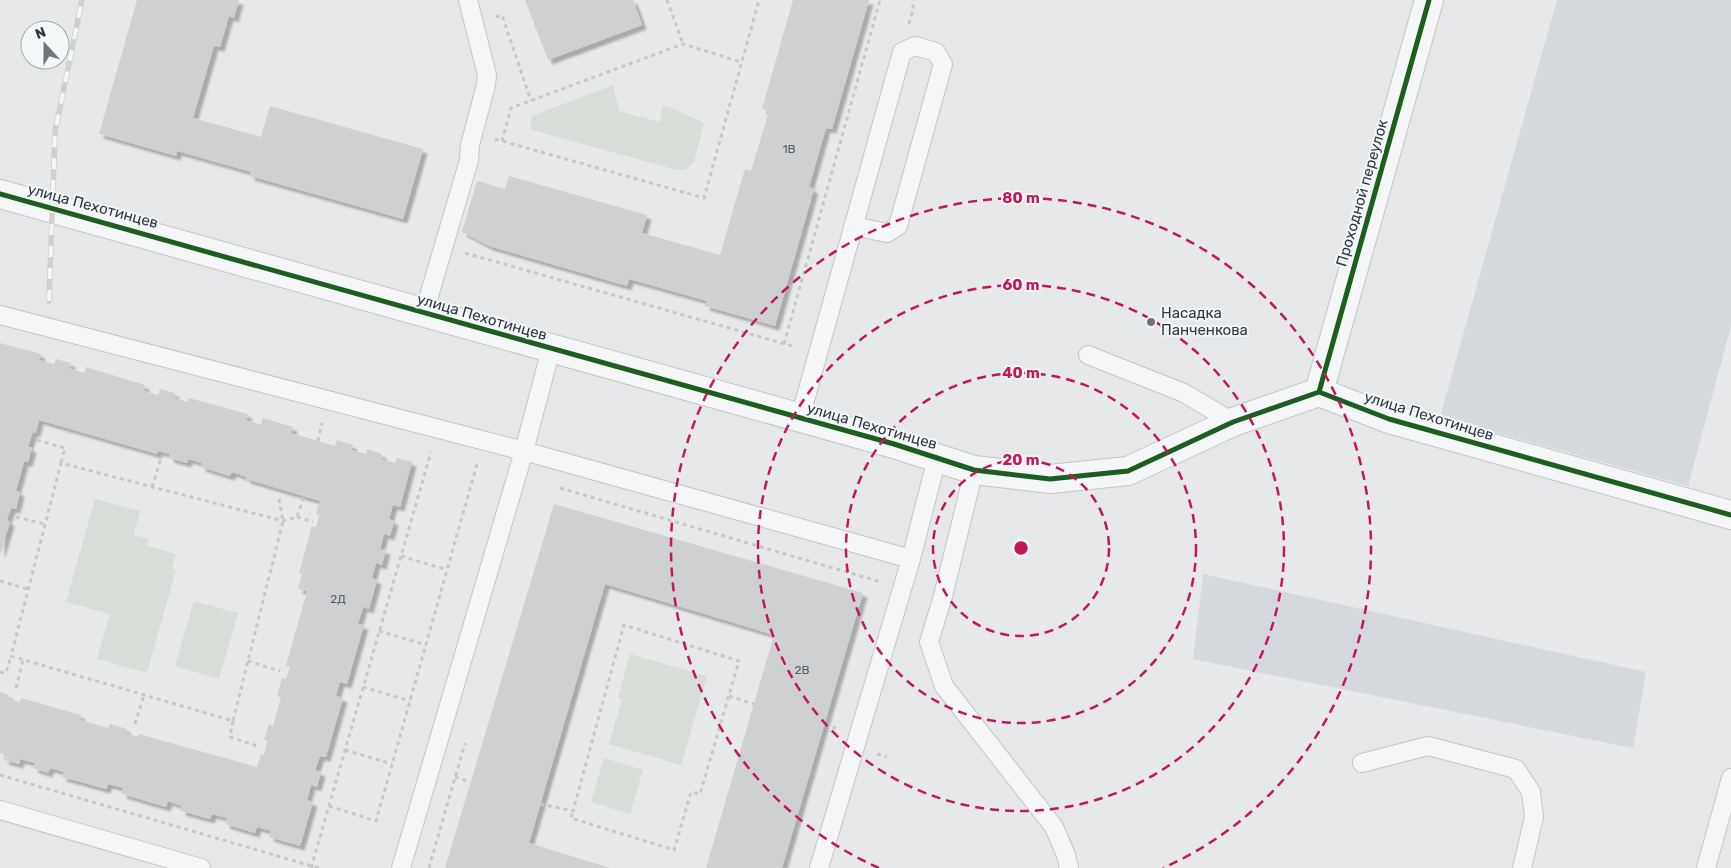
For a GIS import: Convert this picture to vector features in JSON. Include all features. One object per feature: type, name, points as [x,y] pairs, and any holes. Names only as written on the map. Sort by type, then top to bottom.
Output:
[{"type":"street","name":"Проходной переулок","points":[[1319,392],[1429,0]]},
{"type":"street","name":"улица Пехотинцев","points":[[0,194],[894,444],[974,470],[1050,480],[1128,471],[1232,422],[1319,392],[1389,419],[1731,515]]},
{"type":"lane","points":[[424,313],[469,160],[473,134],[486,85],[486,75],[468,0]]},
{"type":"lane","points":[[800,418],[817,354],[853,226],[902,52],[915,46],[936,52],[943,64],[898,226],[888,233],[853,226]]},
{"type":"lane","points":[[0,315],[524,452],[911,559]]},
{"type":"lane","points":[[401,868],[524,452],[551,349]]},
{"type":"lane","points":[[1088,355],[1184,393],[1232,422]]},
{"type":"lane","points":[[819,868],[911,559],[937,458]]},
{"type":"lane","points":[[974,470],[943,596],[929,642],[944,686],[1054,827],[1066,855],[1069,868]]},
{"type":"lane","points":[[1362,763],[1428,746],[1516,769],[1532,792],[1534,817],[1522,868]]},
{"type":"lane","points":[[1706,868],[1731,778]]},
{"type":"lane","points":[[0,810],[201,868]]},
{"type":"path","points":[[667,0],[683,44]]},
{"type":"path","points":[[473,134],[704,198],[759,0]]},
{"type":"path","points":[[784,344],[880,0]]},
{"type":"path","points":[[474,25],[502,15],[530,101]]},
{"type":"path","points":[[502,141],[511,108],[683,44],[742,62]]},
{"type":"path","points":[[443,246],[817,354]]},
{"type":"path","points":[[318,441],[323,420]]},
{"type":"path","points":[[0,672],[6,673],[11,656],[65,448],[37,440]]},
{"type":"path","points":[[311,867],[431,451]]},
{"type":"path","points":[[152,487],[161,458]]},
{"type":"path","points":[[61,463],[283,521],[297,517],[313,522]]},
{"type":"path","points":[[329,806],[376,821],[477,464]]},
{"type":"path","points":[[297,517],[304,496]]},
{"type":"path","points":[[258,746],[230,737],[283,521],[280,499]]},
{"type":"path","points":[[16,517],[45,524]]},
{"type":"path","points":[[401,556],[448,570]]},
{"type":"path","points":[[0,581],[28,589]]},
{"type":"path","points":[[624,625],[739,662],[700,794],[691,792],[674,850],[571,818],[573,811],[624,625]]},
{"type":"path","points":[[379,631],[426,645]]},
{"type":"path","points":[[11,656],[234,721]]},
{"type":"path","points":[[16,688],[23,660]]},
{"type":"path","points":[[248,661],[280,671]]},
{"type":"path","points":[[363,687],[410,701]]},
{"type":"path","points":[[135,724],[144,695]]},
{"type":"path","points":[[729,696],[754,704]]},
{"type":"path","points":[[825,725],[837,728]]},
{"type":"path","points":[[345,750],[392,764]]},
{"type":"path","points":[[0,775],[319,868]]},
{"type":"path","points":[[455,777],[470,782]]},
{"type":"path","points":[[540,804],[573,811]]},
{"type":"shaded area","points":[[1557,0],[1731,0],[1731,326],[1688,486],[1440,417]]},
{"type":"shaded area","points":[[613,85],[619,111],[660,122],[662,107],[667,106],[704,123],[694,162],[686,169],[677,170],[532,130],[530,123],[532,116]]},
{"type":"shaded area","points":[[95,499],[140,511],[134,535],[149,539],[147,546],[176,554],[172,568],[176,570],[147,673],[97,659],[110,614],[66,602]]},
{"type":"shaded area","points":[[1203,574],[1646,672],[1633,748],[1193,659]]},
{"type":"shaded area","points":[[194,601],[238,613],[219,679],[175,666]]},
{"type":"shaded area","points":[[630,654],[707,676],[681,765],[609,744],[622,699],[618,698]]},
{"type":"shaded area","points":[[604,758],[643,770],[630,814],[591,802]]},
{"type":"building","points":[[137,0],[239,0],[234,18],[229,16],[220,47],[214,46],[193,118],[261,137],[270,106],[423,149],[403,219],[250,176],[251,172],[177,151],[176,156],[99,134]]},
{"type":"building","points":[[525,0],[633,0],[642,25],[548,60]]},
{"type":"building","points":[[793,0],[869,0],[832,129],[826,128],[809,187],[814,189],[775,326],[705,306],[707,301],[629,279],[627,286],[489,246],[462,232],[477,181],[505,189],[509,176],[647,215],[642,233],[720,255],[745,169],[751,171],[769,111],[762,109]]},
{"type":"building","points":[[0,343],[41,354],[39,360],[54,364],[56,359],[71,363],[69,368],[84,373],[86,367],[145,385],[144,391],[158,395],[160,389],[175,393],[174,398],[188,402],[189,398],[248,414],[246,420],[261,425],[263,418],[293,427],[291,433],[318,441],[335,446],[337,440],[353,445],[351,450],[366,454],[367,449],[382,454],[381,459],[395,463],[397,458],[412,462],[400,507],[393,505],[389,519],[394,521],[390,536],[384,534],[380,549],[386,550],[382,565],[376,563],[372,578],[377,580],[369,609],[363,607],[358,624],[364,625],[347,684],[340,682],[336,696],[343,698],[326,757],[320,756],[315,770],[321,772],[317,787],[311,785],[307,800],[313,802],[300,846],[269,837],[271,831],[257,827],[255,833],[225,824],[227,818],[212,814],[210,819],[181,811],[182,806],[168,801],[166,807],[122,794],[123,788],[108,784],[106,789],[62,777],[64,772],[50,768],[48,773],[33,768],[35,763],[20,759],[19,764],[4,760],[6,754],[0,753],[0,692],[9,695],[8,699],[20,702],[21,698],[81,715],[80,720],[108,728],[110,724],[127,729],[125,733],[138,737],[139,734],[257,767],[261,754],[264,755],[267,741],[264,740],[269,724],[273,726],[281,697],[277,696],[282,678],[286,679],[290,667],[286,666],[307,591],[298,589],[302,574],[299,573],[312,526],[316,527],[319,515],[316,514],[320,501],[246,479],[246,477],[232,472],[230,476],[201,467],[202,463],[188,459],[187,463],[169,458],[170,454],[158,451],[157,454],[39,420],[36,433],[33,432],[28,447],[32,448],[28,462],[24,462],[16,491],[20,492],[16,509],[11,508],[7,520],[10,522],[0,555]]},
{"type":"building","points":[[554,504],[863,593],[782,868],[706,868],[774,635],[605,584],[529,843],[610,868],[445,868]]},
{"type":"railway","points":[[49,301],[55,132],[82,0]]},
{"type":"cycle path","points":[[1319,392],[1429,0]]},
{"type":"cycle path","points":[[0,194],[894,444],[974,470],[1050,479],[1128,471],[1233,422],[1319,392],[1389,419],[1731,515]]},
{"type":"place","name":"Насадка Панченкова","points":[[1151,322]]}]
